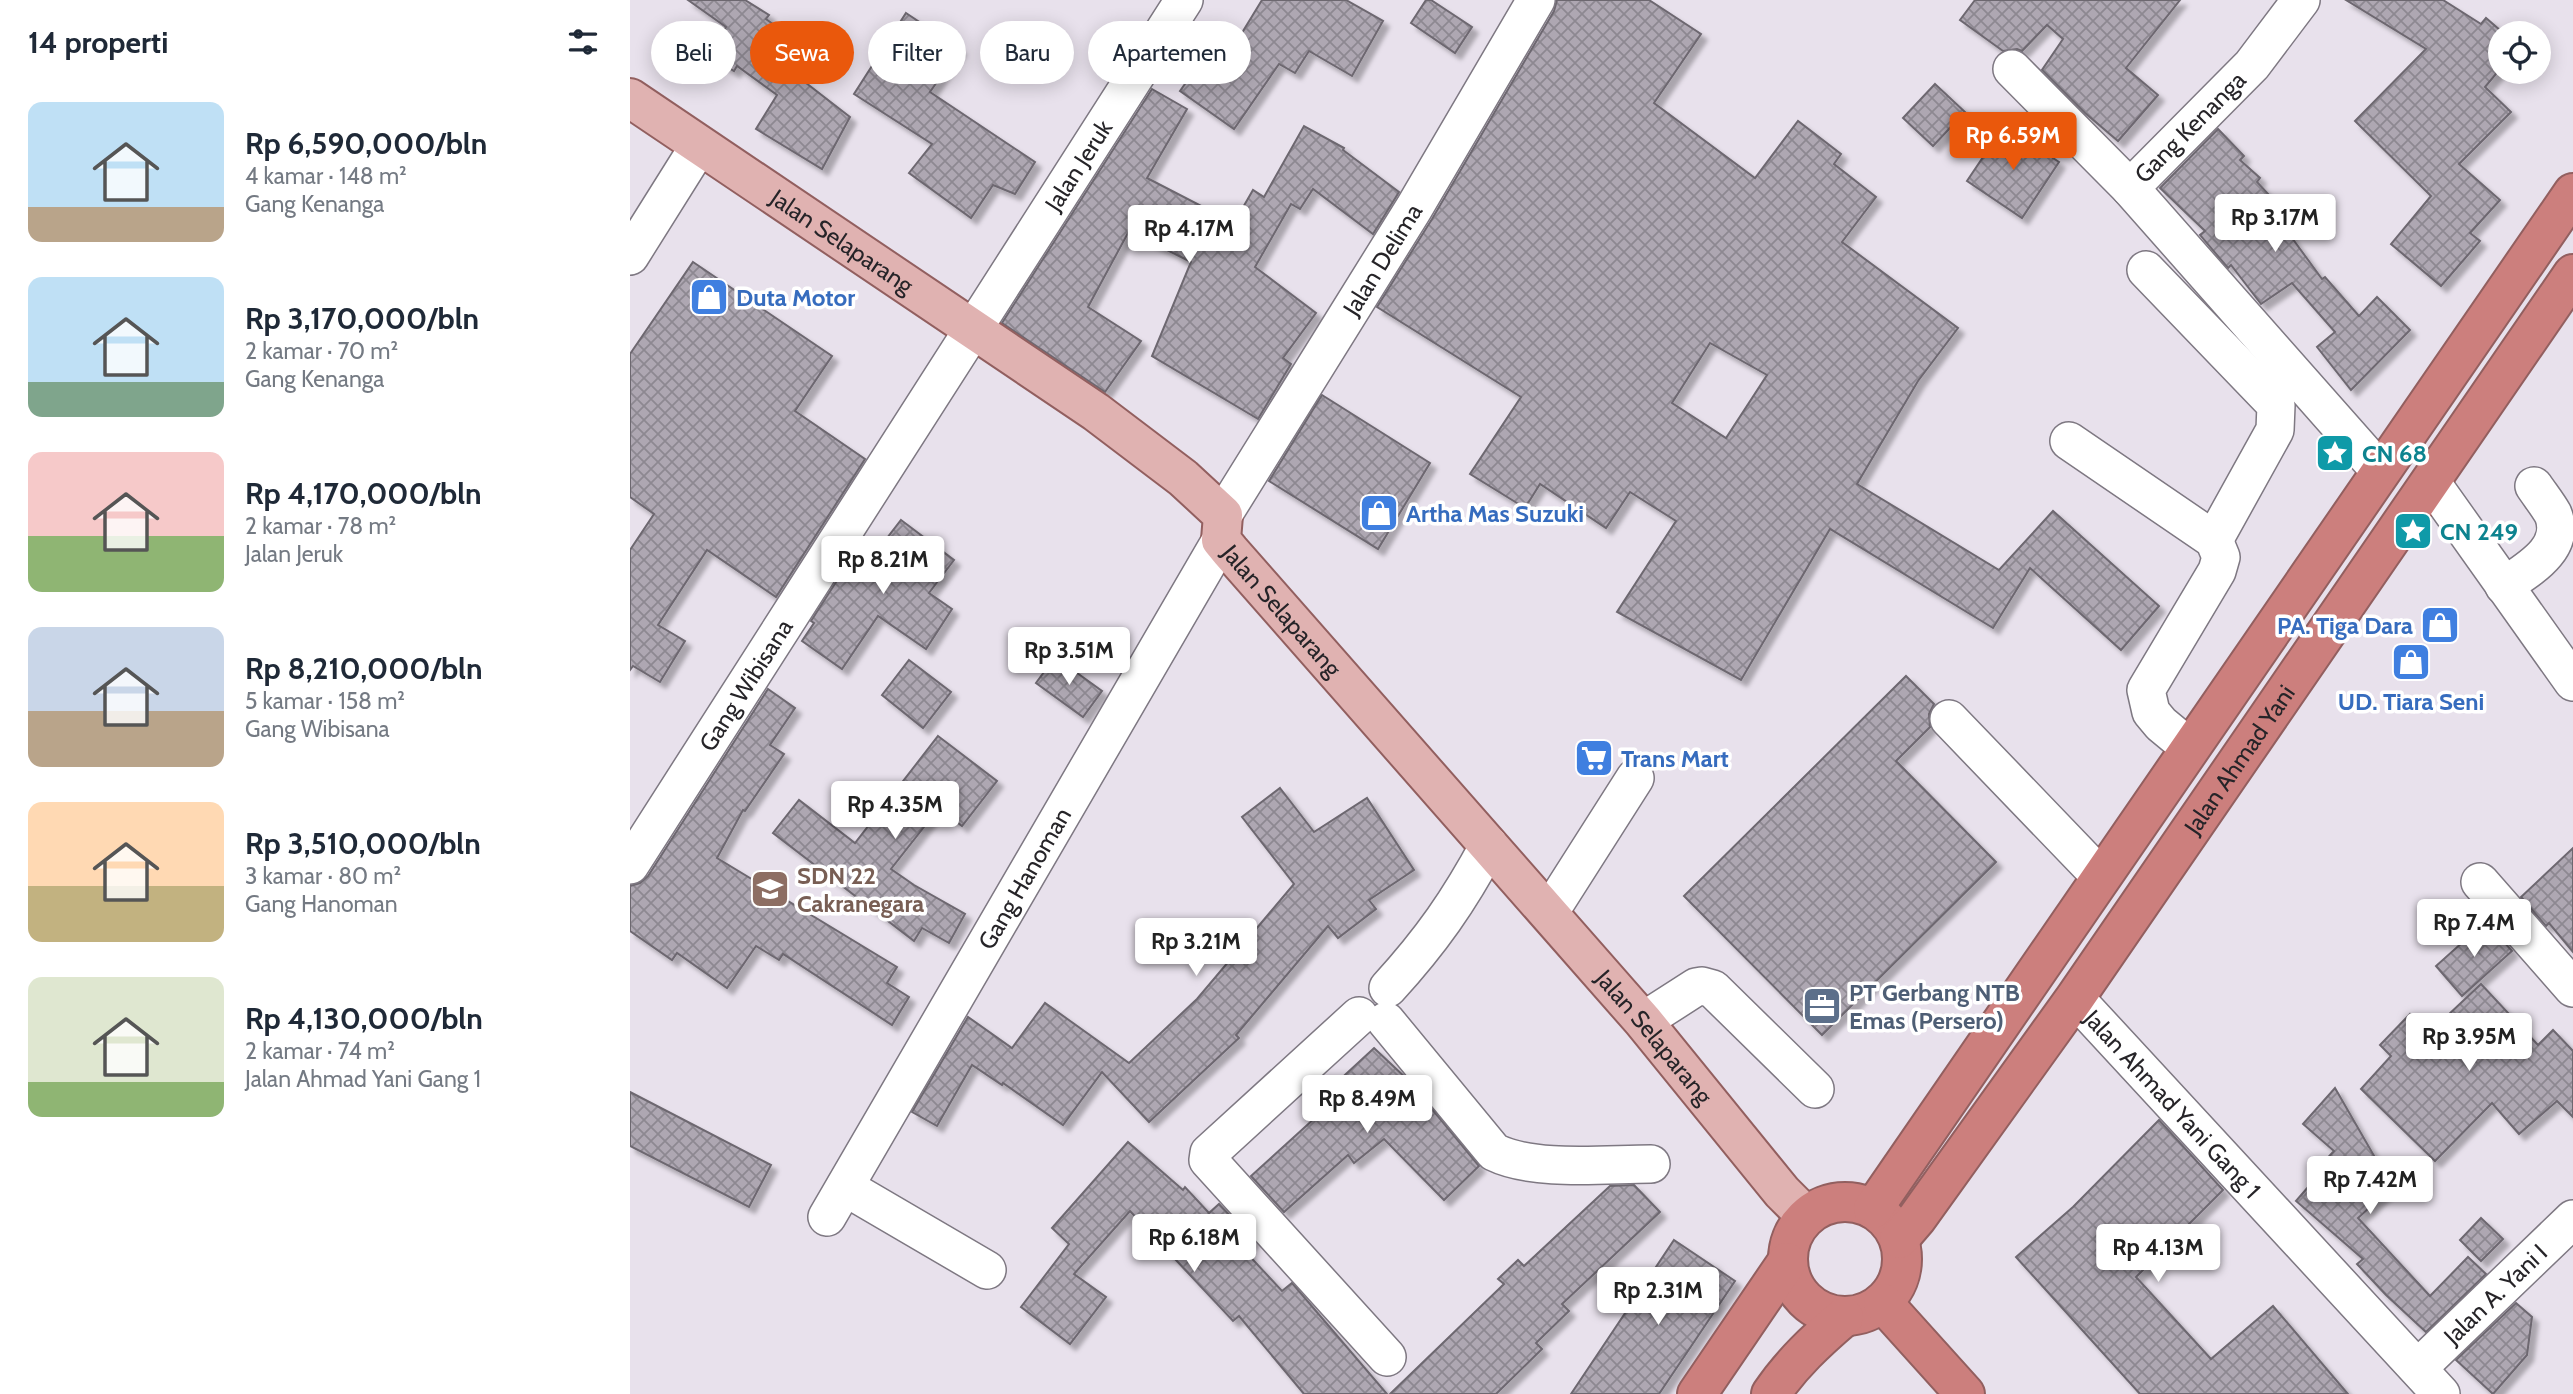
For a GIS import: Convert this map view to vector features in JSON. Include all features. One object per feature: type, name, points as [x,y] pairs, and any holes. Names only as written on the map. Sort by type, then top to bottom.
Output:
[{"type":"highway","points":[[1873,1209],[2573,193]]},
{"type":"highway","name":"Jalan Ahmad Yani","points":[[1899,1239],[1917,1218],[2074,998],[2573,274]]},
{"type":"highway","points":[[1856,1202],[1884,1217],[1899,1239],[1903,1253],[1899,1280],[1883,1303],[1865,1313],[1844,1317],[1820,1311],[1810,1305],[1793,1285],[1787,1262],[1795,1229],[1806,1216],[1821,1206],[1856,1202]]},
{"type":"highway","points":[[1697,1394],[1787,1262]]},
{"type":"highway","points":[[1883,1303],[1965,1394]]},
{"type":"highway","points":[[1771,1394],[1818,1339],[1844,1317]]},
{"type":"main road","name":"Jalan Selaparang","points":[[630,98],[1141,444],[1183,478],[1489,845],[1643,1021],[1782,1192],[1806,1216]]},
{"type":"street","name":"Jalan Jeruk","points":[[974,330],[1184,0]]},
{"type":"street","name":"Jalan Delima","points":[[1222,528],[1536,0]]},
{"type":"street","name":"Gang Kenanga","points":[[2301,0],[2252,65],[2130,188],[2381,471]]},
{"type":"street","points":[[2012,69],[2130,188]]},
{"type":"street","points":[[630,256],[699,146]]},
{"type":"street","points":[[2146,270],[2276,405],[2275,430],[2214,540]]},
{"type":"street","name":"Gang Wibisana","points":[[630,865],[974,330]]},
{"type":"street","points":[[2070,441],[2214,540],[2221,557],[2217,571],[2146,690],[2151,712],[2190,748]]},
{"type":"street","points":[[2431,482],[2573,682]]},
{"type":"street","points":[[2504,586],[2546,556],[2554,538],[2554,516],[2534,486]]},
{"type":"street","name":"Gang Hanoman","points":[[986,1270],[836,1202],[1222,528]]},
{"type":"street","points":[[1949,719],[2101,877]]},
{"type":"street","points":[[1549,913],[1635,778]]},
{"type":"street","points":[[1387,1357],[1208,1160],[1209,1153],[1378,1008],[1439,929],[1464,892],[1489,845]]},
{"type":"street","points":[[2480,883],[2573,988]]},
{"type":"street","points":[[1643,1021],[1696,987],[1707,986],[1815,1089]]},
{"type":"street","name":"Jalan Ahmad Yani Gang 1","points":[[2074,998],[2430,1381]]},
{"type":"street","points":[[1378,1008],[1494,1152],[1510,1160],[1537,1164],[1651,1164]]},
{"type":"street","name":"Jalan A. Yani I","points":[[2430,1381],[2573,1219]]},
{"type":"building","points":[[688,0],[745,0],[769,15],[766,19],[769,21],[750,21],[750,75],[736,68],[736,21],[718,21]]},
{"type":"building","points":[[1262,0],[1346,0],[1383,21],[1352,76],[1309,51],[1295,73],[1279,64],[1234,129],[1180,91],[1185,84],[1251,84],[1249,21]]},
{"type":"building","points":[[1426,0],[1431,0],[1472,27],[1455,53],[1411,23]]},
{"type":"building","points":[[1557,0],[1649,0],[1701,34],[1654,103],[1755,178],[1798,121],[1841,154],[1834,164],[1876,197],[1842,242],[1958,328],[1918,381],[1857,484],[1999,570],[2053,511],[2159,606],[2121,650],[2030,568],[1993,628],[1830,529],[1741,680],[1617,612],[1676,521],[1630,492],[1606,528],[1540,484],[1525,508],[1470,474],[1521,397],[1377,307],[1554,11]],"holes":[[[1710,343],[1767,375],[1726,438],[1672,403]]]},
{"type":"building","points":[[1975,0],[2180,0],[2126,68],[2158,95],[2118,141],[2042,70],[2063,39],[2047,25],[2022,51],[2003,51],[1960,20]]},
{"type":"building","points":[[2346,0],[2443,0],[2481,24],[2486,18],[2489,21],[2488,83],[2485,87],[2511,112],[2459,164],[2500,200],[2470,233],[2480,241],[2441,286],[2391,244],[2431,196],[2355,121],[2426,49]]},
{"type":"building","points":[[906,13],[918,21],[901,21]]},
{"type":"building","points":[[868,72],[868,84],[936,84],[930,92],[1035,162],[1015,194],[993,185],[971,218],[909,173],[932,144],[854,94]]},
{"type":"building","points":[[762,84],[807,84],[850,117],[822,169],[756,129],[777,95]]},
{"type":"building","points":[[1935,84],[1965,112],[1933,146],[1903,118]]},
{"type":"building","points":[[1152,89],[1187,109],[1147,178],[1234,223],[1253,190],[1264,197],[1304,126],[1344,148],[1343,150],[1399,192],[1373,234],[1313,189],[1300,209],[1291,204],[1255,267],[1316,313],[1283,358],[1291,364],[1258,419],[1152,356],[1191,262],[1129,231],[1088,307],[1141,341],[1105,392],[1002,323]]},
{"type":"building","points":[[2004,126],[2059,162],[2022,218],[1967,181]]},
{"type":"building","points":[[2218,129],[2244,156],[2240,160],[2260,178],[2257,182],[2292,220],[2284,227],[2322,279],[2325,277],[2359,316],[2377,297],[2410,330],[2351,390],[2317,347],[2335,332],[2292,283],[2261,304],[2231,265],[2228,268],[2200,235],[2205,231],[2160,188]]},
{"type":"building","points":[[693,262],[832,356],[795,411],[865,459],[776,597],[707,550],[658,625],[685,641],[660,682],[633,666],[630,670],[630,550],[654,514],[630,497],[630,354]]},
{"type":"building","points":[[1322,395],[1430,463],[1378,549],[1269,481]]},
{"type":"building","points":[[901,520],[954,560],[929,593],[952,609],[926,649],[878,616],[842,669],[802,641],[814,623],[811,621],[856,551],[870,560]]},
{"type":"building","points":[[1055,657],[1102,691],[1083,717],[1036,683]]},
{"type":"building","points":[[909,660],[951,692],[923,728],[882,695]]},
{"type":"building","points":[[1906,676],[1934,704],[1929,714],[1930,727],[1896,761],[1996,862],[1822,1035],[1684,896]]},
{"type":"building","points":[[768,689],[795,708],[770,745],[784,754],[745,811],[743,810],[717,858],[897,967],[887,983],[909,997],[892,1025],[783,954],[779,960],[756,946],[727,988],[677,953],[672,960],[630,931],[630,886],[640,883],[648,876]]},
{"type":"building","points":[[938,736],[997,781],[962,826],[939,808],[891,869],[965,914],[949,943],[922,928],[914,941],[773,833],[799,800],[855,843]]},
{"type":"building","points":[[1280,788],[1314,832],[1367,798],[1414,870],[1369,900],[1376,909],[1338,938],[1328,926],[1236,1035],[1239,1038],[1149,1122],[1102,1072],[1063,1125],[972,1065],[937,1126],[912,1112],[968,1017],[1012,1048],[1045,1003],[1129,1063],[1197,999],[1294,884],[1242,817]]},
{"type":"building","points":[[2573,848],[2573,952],[2549,923],[2546,926],[2521,897]]},
{"type":"building","points":[[2483,924],[2487,929],[2490,926],[2512,951],[2462,996],[2436,966]]},
{"type":"building","points":[[2481,984],[2538,1045],[2553,1030],[2573,1051],[2573,1117],[2557,1101],[2519,1134],[2492,1103],[2435,1161],[2361,1089],[2391,1056],[2380,1045],[2410,1014],[2429,1033]]},
{"type":"building","points":[[1374,1048],[1408,1080],[1479,1166],[1444,1200],[1384,1139],[1354,1163],[1348,1155],[1284,1212],[1251,1176],[1316,1117],[1308,1109]]},
{"type":"building","points":[[2335,1088],[2392,1187],[2358,1218],[2430,1296],[2468,1257],[2486,1274],[2426,1332],[2357,1264],[2363,1259],[2296,1201],[2322,1171],[2319,1167],[2334,1151],[2303,1124]]},
{"type":"building","points":[[630,1092],[771,1165],[749,1207],[630,1146]]},
{"type":"building","points":[[2159,1120],[2223,1190],[2136,1277],[2211,1359],[2273,1306],[2348,1394],[2140,1394],[2016,1257],[2073,1207]]},
{"type":"building","points":[[1128,1142],[1183,1190],[1185,1187],[1209,1213],[1219,1204],[1253,1240],[1243,1249],[1282,1291],[1292,1283],[1387,1394],[1304,1394],[1239,1316],[1233,1321],[1130,1211],[1074,1274],[1106,1297],[1070,1344],[1021,1307],[1069,1244],[1052,1228]]},
{"type":"building","points":[[1634,1185],[1660,1212],[1562,1304],[1569,1311],[1536,1343],[1542,1349],[1496,1394],[1390,1394],[1504,1284],[1498,1279],[1518,1260],[1524,1266],[1610,1186]]},
{"type":"building","points":[[2481,1218],[2503,1239],[2481,1261],[2460,1240]]},
{"type":"building","points":[[1674,1240],[1735,1281],[1659,1394],[1571,1394]]},
{"type":"building","points":[[2516,1303],[2532,1317],[2527,1355],[2493,1394],[2456,1360]]},
{"type":"place","name":"Duta Motor","points":[[709,297]]},
{"type":"place","name":"CN 68","points":[[2335,453]]},
{"type":"place","name":"Artha Mas Suzuki","points":[[1379,513]]},
{"type":"place","name":"CN 249","points":[[2413,531]]},
{"type":"place","name":"PA. Tiga Dara","points":[[2440,625]]},
{"type":"place","name":"UD. Tiara Seni","points":[[2411,662]]},
{"type":"place","name":"Trans Mart","points":[[1594,758]]},
{"type":"place","name":"SDN 22 Cakranegara","points":[[770,889]]},
{"type":"place","name":"PT Gerbang NTB Emas (Persero)","points":[[1822,1006]]}]
